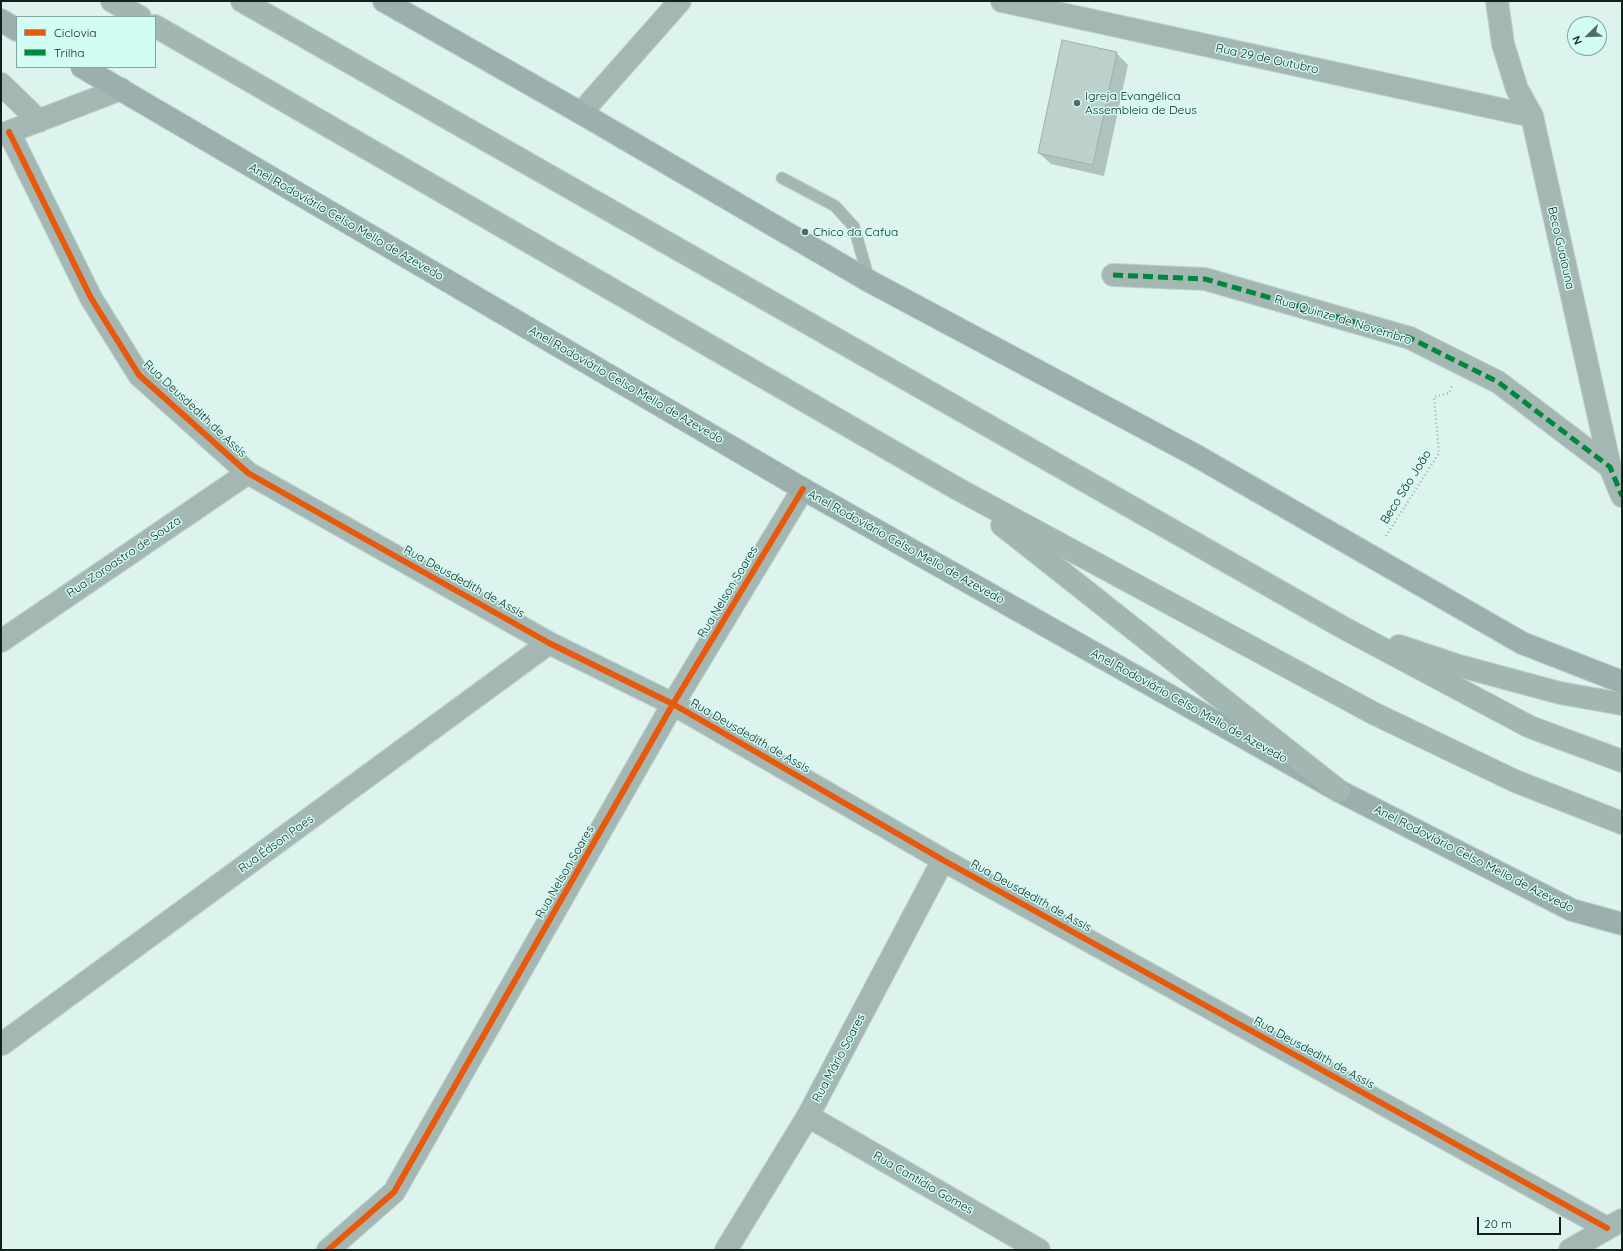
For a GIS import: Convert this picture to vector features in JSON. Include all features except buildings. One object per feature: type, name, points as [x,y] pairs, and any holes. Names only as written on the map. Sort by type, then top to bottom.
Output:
[{"type":"highway","points":[[112,1],[138,16]]},
{"type":"highway","points":[[242,1],[1342,627],[1530,728],[1622,761]]},
{"type":"highway","points":[[156,27],[956,488],[1373,713],[1515,781],[1622,823]]},
{"type":"highway","points":[[956,488],[1339,790]]},
{"type":"highway","points":[[1342,627],[1456,664],[1552,691],[1622,704]]},
{"type":"main road","points":[[384,1],[581,113],[869,281],[1195,455],[1522,643],[1622,682]]},
{"type":"main road","points":[[1,20],[16,29]]},
{"type":"main road","name":"Anel Rodoviário Celso Mello de Azevedo","points":[[84,68],[803,489],[1339,790],[1572,910],[1622,924]]},
{"type":"street","points":[[581,113],[680,1]]},
{"type":"street","name":"Rua 29 de Outubro","points":[[1002,1],[1532,116]]},
{"type":"street","name":"Beco Guaiauna","points":[[1497,1],[1503,44],[1517,89],[1532,116],[1622,496]]},
{"type":"street","points":[[1,84],[39,121]]},
{"type":"street","points":[[5,134],[121,89]]},
{"type":"street","name":"Rua Deusdedith de Assis","points":[[5,134],[91,298],[139,375],[248,473],[549,643],[673,704],[943,860],[1614,1224]]},
{"type":"street","name":"Rua Quinze de Novembro","points":[[1113,275],[1205,279],[1410,338],[1498,382],[1614,463]]},
{"type":"street","name":"Rua Zoroastro de Souza","points":[[1,641],[248,473]]},
{"type":"street","name":"Rua Nelson Soares","points":[[328,1250],[394,1192],[673,704],[803,489]]},
{"type":"street","name":"Rua Édson Paes","points":[[2,1044],[549,643]]},
{"type":"street","name":"Rua Mário Soares","points":[[726,1250],[808,1116],[943,860]]},
{"type":"street","name":"Rua Cantídio Gomes","points":[[808,1116],[1039,1250]]},
{"type":"street","points":[[1570,1250],[1614,1224]]},
{"type":"lane","points":[[782,178],[835,206],[854,227],[869,281]]},
{"type":"marked path","points":[[1113,275],[1205,279],[1410,338],[1498,382],[1610,467],[1622,496]]},
{"type":"cycle path","points":[[9,132],[91,298],[139,375],[248,473],[549,643],[673,704],[943,860],[1607,1228]]},
{"type":"cycle path","points":[[328,1250],[394,1192],[673,704],[803,489]]},
{"type":"place","name":"Igreja Evangélica Assembleia de Deus","points":[[1077,103]]},
{"type":"place","name":"Chico da Cafua","points":[[805,232]]}]
